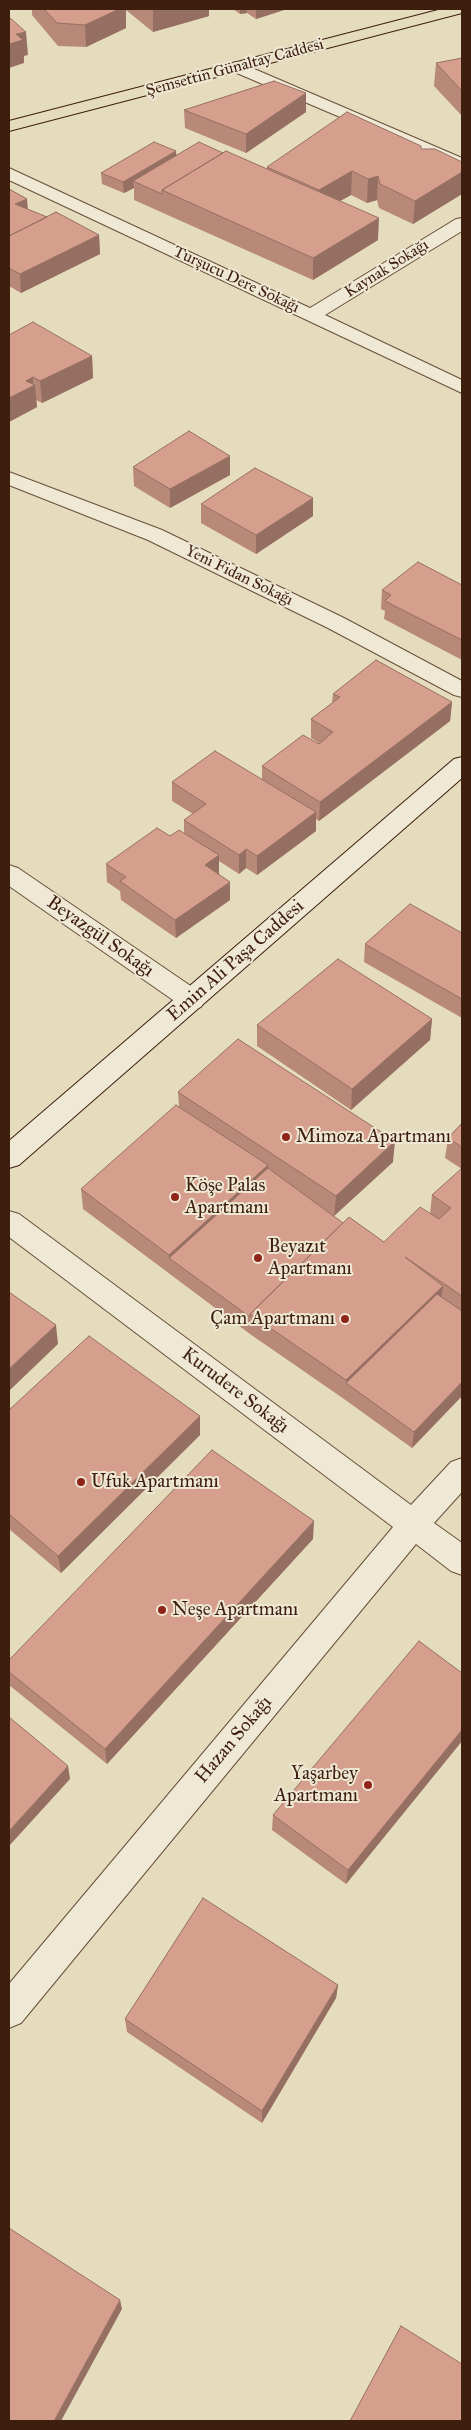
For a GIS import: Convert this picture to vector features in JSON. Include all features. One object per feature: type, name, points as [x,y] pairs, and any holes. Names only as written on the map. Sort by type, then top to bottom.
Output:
[{"type":"main road","name":"Şemsettin Günaltay Caddesi","points":[[9,126],[460,9]]},
{"type":"street","points":[[238,68],[462,164]]},
{"type":"street","name":"Turşucu Dere Sokağı","points":[[9,173],[462,387]]},
{"type":"street","name":"Kaynak Sokağı","points":[[311,316],[462,223]]},
{"type":"street","name":"Yeni Fidan Sokağı","points":[[9,478],[155,535],[336,623],[462,690]]},
{"type":"street","name":"Emin Ali Paşa Caddesi","points":[[9,1156],[462,765]]},
{"type":"street","name":"Beyazgül Sokağı","points":[[9,874],[192,1000]]},
{"type":"street","name":"Kurudere Sokağı","points":[[9,1222],[462,1561]]},
{"type":"street","name":"Hazan Sokağı","points":[[9,2011],[413,1525],[462,1471]]},
{"type":"building","points":[[44,9],[119,9],[85,25],[57,23]]},
{"type":"building","points":[[9,17],[26,32],[16,34],[23,40],[9,44]]},
{"type":"building","points":[[462,58],[462,91],[436,63]]},
{"type":"building","points":[[274,81],[306,93],[246,134],[184,110]]},
{"type":"building","points":[[347,112],[421,146],[421,149],[435,149],[462,162],[462,172],[415,201],[380,184],[378,176],[368,179],[352,171],[319,190],[267,167]]},
{"type":"building","points":[[154,142],[176,151],[123,182],[101,173]]},
{"type":"building","points":[[199,142],[223,153],[162,190],[162,194],[133,181]]},
{"type":"building","points":[[226,151],[379,218],[313,258],[162,190]]},
{"type":"building","points":[[9,189],[27,199],[15,204],[47,217],[9,236]]},
{"type":"building","points":[[56,212],[99,235],[20,274],[9,268],[9,236]]},
{"type":"building","points":[[33,322],[92,356],[40,381],[33,377],[26,381],[35,385],[9,398],[9,335]]},
{"type":"building","points":[[189,431],[230,456],[170,489],[133,467]]},
{"type":"building","points":[[255,468],[313,498],[256,535],[201,504]]},
{"type":"building","points":[[418,562],[462,585],[462,640],[385,601],[391,595],[382,590]]},
{"type":"building","points":[[376,660],[452,702],[320,802],[262,766],[303,735],[319,744],[333,732],[311,719],[340,697],[333,694]]},
{"type":"building","points":[[215,751],[316,812],[257,856],[246,849],[239,855],[184,820],[206,804],[172,782]]},
{"type":"building","points":[[157,828],[170,836],[179,830],[219,855],[205,865],[230,882],[175,920],[120,881],[126,877],[106,864]]},
{"type":"building","points":[[410,904],[462,933],[462,999],[365,944]]},
{"type":"building","points":[[338,959],[432,1019],[352,1089],[257,1025]]},
{"type":"building","name":"Mimoza Apartmanı","points":[[238,1039],[395,1141],[336,1196],[178,1092]]},
{"type":"building","name":"Köşe Palas Apartmanı","points":[[176,1105],[268,1165],[169,1255],[81,1189]]},
{"type":"building","points":[[462,1123],[462,1147],[448,1138]]},
{"type":"building","name":"Beyazıt Apartmanı","points":[[268,1168],[343,1223],[250,1314],[250,1317],[169,1258]]},
{"type":"building","points":[[461,1169],[462,1296],[405,1257],[443,1286],[346,1380],[250,1314],[349,1217],[384,1242],[420,1207],[439,1219],[451,1208],[432,1195]]},
{"type":"building","points":[[9,1292],[56,1325],[9,1369]]},
{"type":"building","points":[[437,1294],[462,1311],[462,1382],[414,1432],[346,1383]]},
{"type":"building","name":"Ufuk Apartmanı","points":[[89,1336],[200,1416],[58,1556],[9,1514],[9,1410]]},
{"type":"building","name":"Neşe Apartmanı","points":[[212,1450],[314,1521],[105,1749],[9,1672],[9,1660]]},
{"type":"building","name":"Yaşarbey Apartmanı","points":[[419,1641],[462,1673],[462,1730],[348,1870],[273,1815]]},
{"type":"building","points":[[9,1717],[68,1766],[9,1831]]},
{"type":"building","points":[[203,1898],[338,1985],[262,2111],[125,2019]]},
{"type":"building","points":[[9,2228],[120,2300],[54,2421],[9,2421]]},
{"type":"building","points":[[401,2326],[462,2364],[462,2421],[350,2421]]},
{"type":"place","name":"Mimoza Apartmanı","points":[[286,1137]]},
{"type":"place","name":"Köşe Palas Apartmanı","points":[[175,1197]]},
{"type":"place","name":"Beyazıt Apartmanı","points":[[258,1258]]},
{"type":"place","name":"Çam Apartmanı","points":[[345,1319]]},
{"type":"place","name":"Ufuk Apartmanı","points":[[81,1482]]},
{"type":"place","name":"Neşe Apartmanı","points":[[162,1610]]},
{"type":"place","name":"Yaşarbey Apartmanı","points":[[368,1785]]}]
